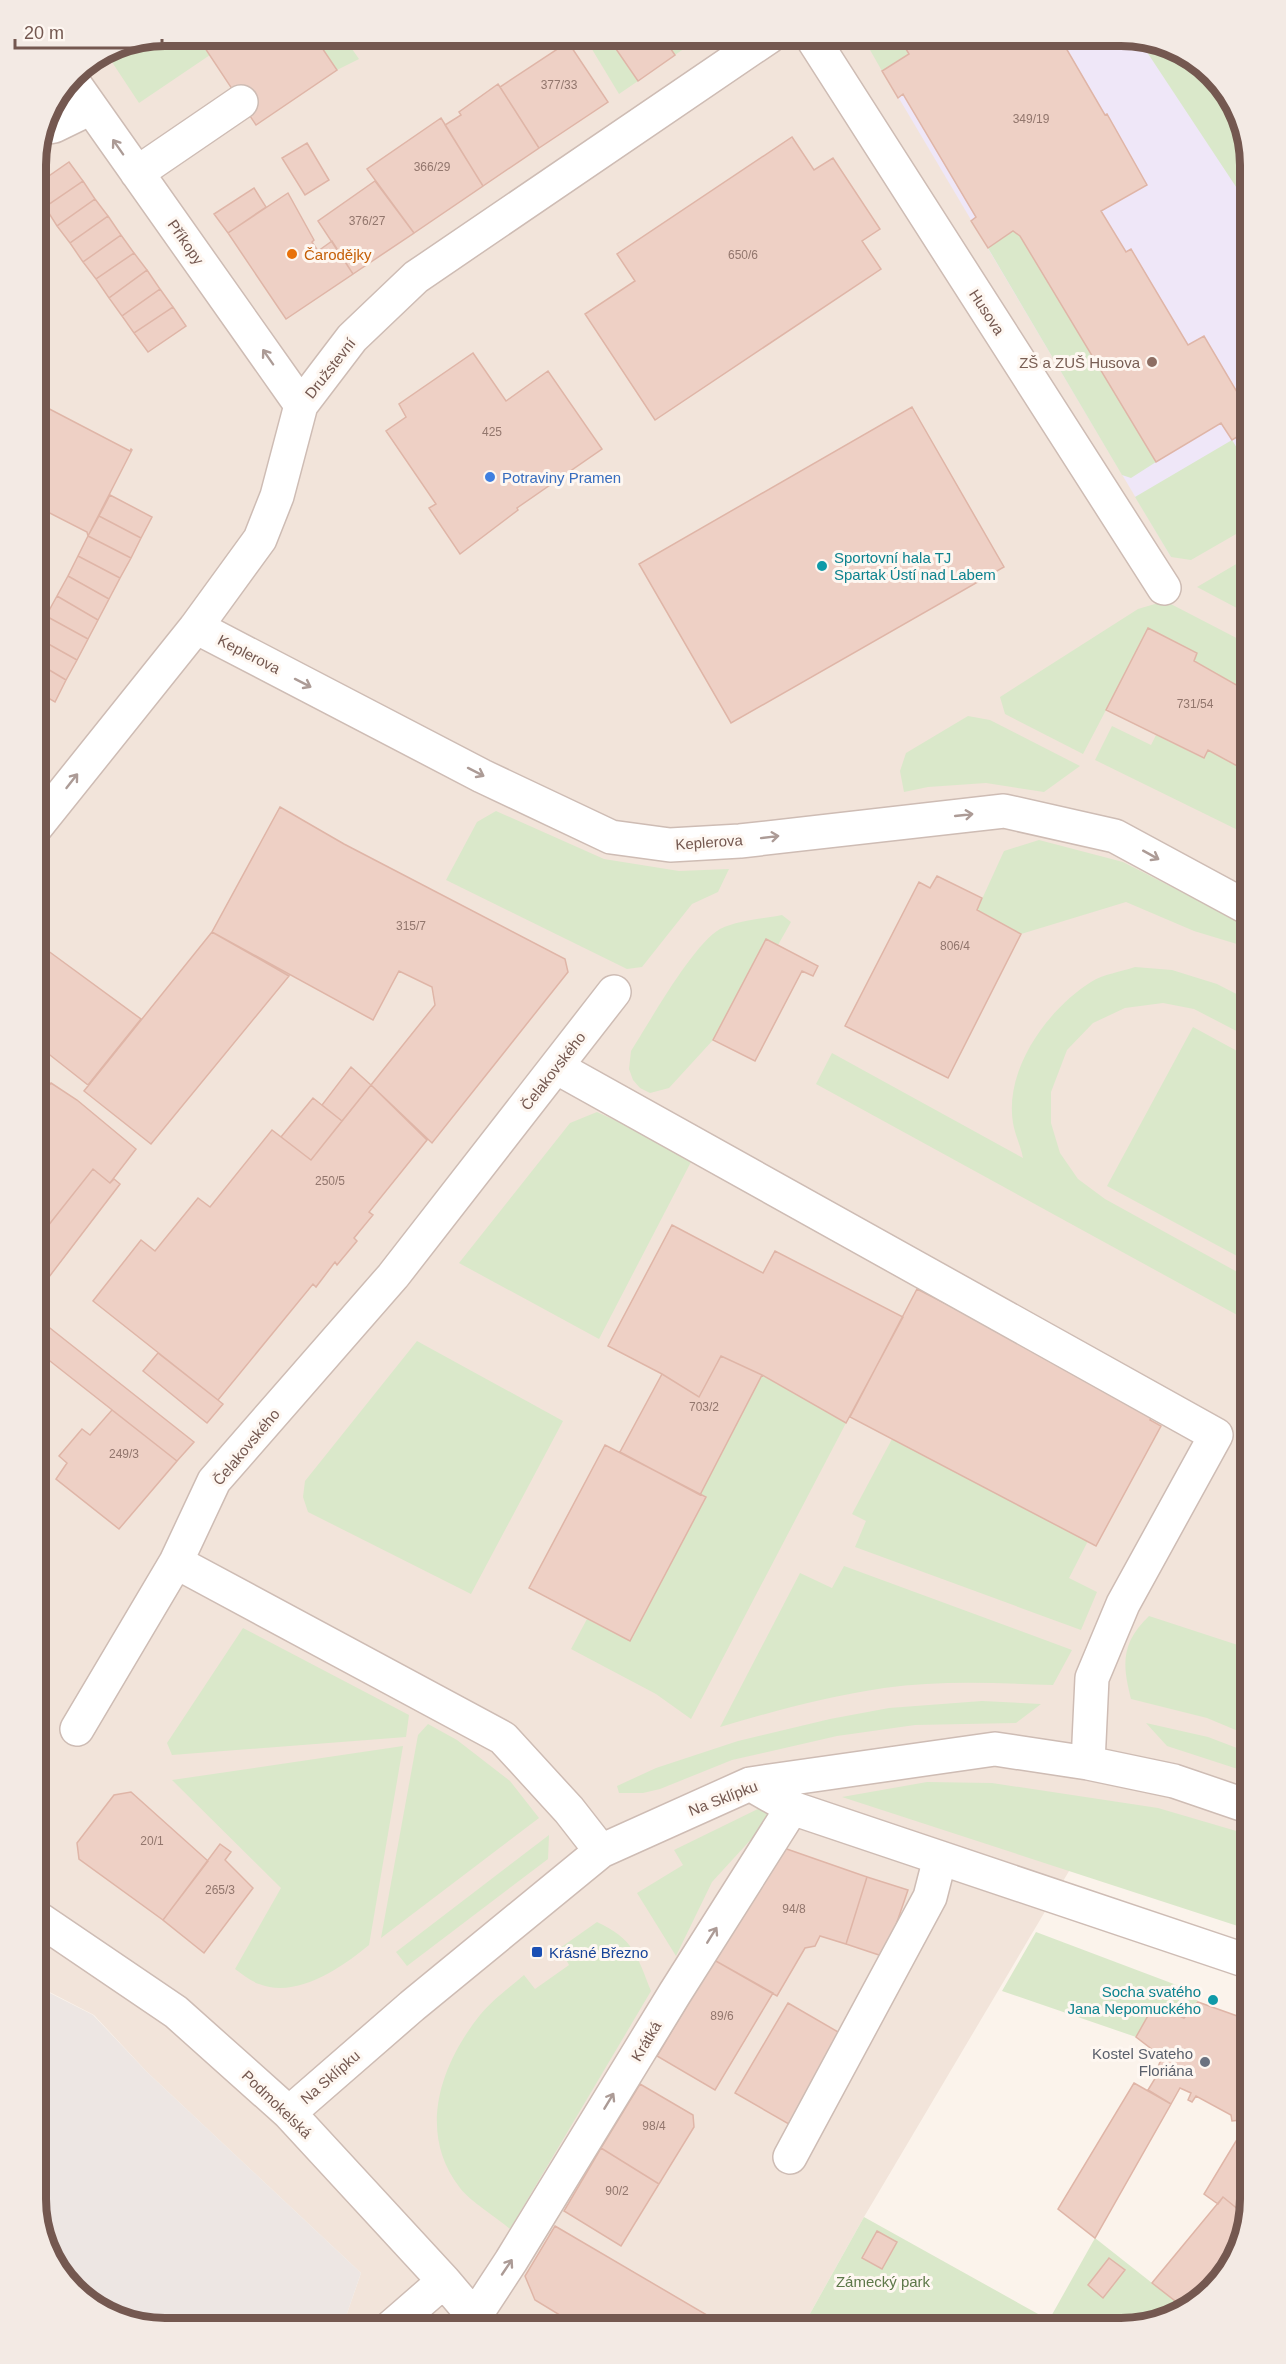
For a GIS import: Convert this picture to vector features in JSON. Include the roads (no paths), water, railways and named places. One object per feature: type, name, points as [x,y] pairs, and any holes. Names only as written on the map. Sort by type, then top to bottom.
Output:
[{"type":"street","name":"Družstevní","points":[[47,814],[195,627],[260,539],[277,496],[302,405],[352,338],[416,277],[754,47]]},
{"type":"street","name":"Husova","points":[[818,47],[1164,588]]},
{"type":"street","name":"Příkopy","points":[[76,87],[302,405]]},
{"type":"street","points":[[137,173],[241,102]]},
{"type":"street","points":[[54,126],[91,108]]},
{"type":"street","name":"Keplerova","points":[[195,627],[472,770],[610,837],[670,845],[740,841],[1004,811],[1115,836],[1240,904]]},
{"type":"street","name":"Čelakovského","points":[[77,1729],[176,1562],[214,1481],[393,1276],[614,992]]},
{"type":"street","points":[[555,1067],[1216,1435],[1123,1604],[1092,1678],[1088,1763]]},
{"type":"street","points":[[176,1562],[503,1738],[569,1810],[601,1851]]},
{"type":"street","name":"Na Sklípku","points":[[289,2113],[412,2006],[601,1851],[750,1784],[995,1749],[1088,1763],[1174,1780],[1240,1803]]},
{"type":"street","points":[[750,1784],[792,1808],[1240,1959]]},
{"type":"street","name":"Krátká","points":[[481,2317],[511,2261],[669,2002],[792,1808]]},
{"type":"street","points":[[790,2157],[930,1897],[940,1858]]},
{"type":"street","name":"Podmokelská","points":[[46,1924],[176,2012],[289,2113],[475,2317]]},
{"type":"street","points":[[402,2317],[444,2281]]},
{"type":"place","name":"Čarodějky","points":[[292,254]]},
{"type":"place","name":"ZŠ a ZUŠ Husova","points":[[1152,362]]},
{"type":"place","name":"Potraviny Pramen","points":[[490,477]]},
{"type":"place","name":"Sportovní hala TJ Spartak Ústí nad Labem","points":[[822,566]]},
{"type":"place","name":"Krásné Březno","points":[[537,1952]]},
{"type":"place","name":"Socha svatého Jana Nepomuckého","points":[[1213,2000]]},
{"type":"place","name":"Kostel Svateho Floriána","points":[[1205,2062]]},
{"type":"park label","name":"Zámecký park","points":[[883,2281]]}]
